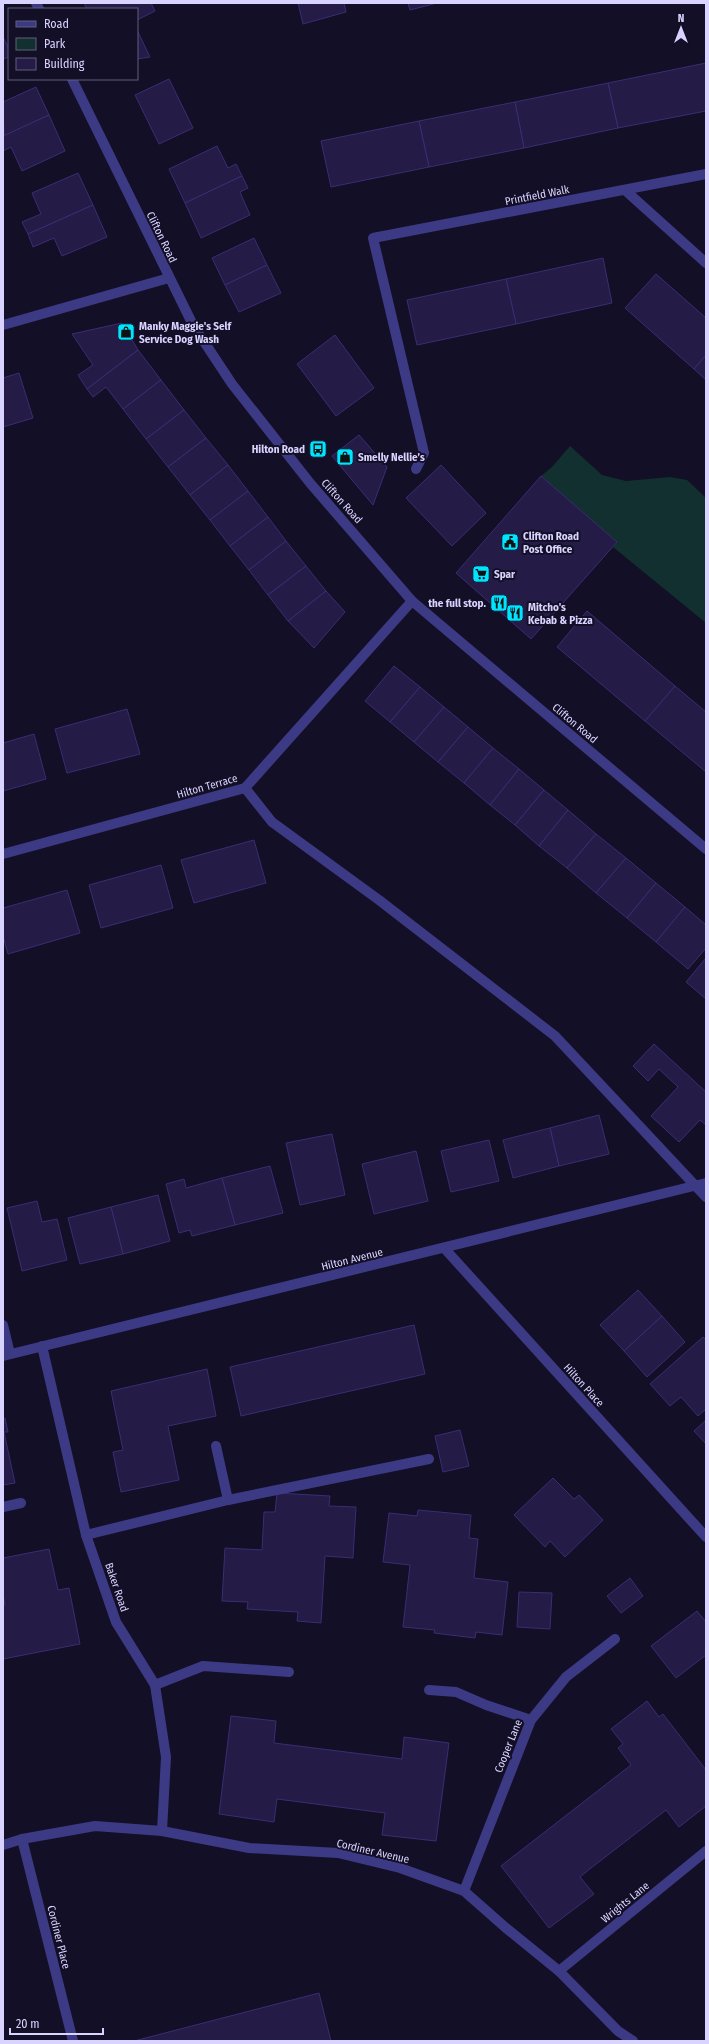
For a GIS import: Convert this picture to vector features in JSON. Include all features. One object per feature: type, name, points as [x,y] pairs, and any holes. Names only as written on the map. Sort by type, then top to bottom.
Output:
[{"type":"street","name":"Clifton Road","points":[[72,80],[193,325],[232,384],[310,483],[412,601],[706,849]]},
{"type":"street","name":"Printfield Walk","points":[[416,469],[424,453],[373,238],[626,191],[706,174]]},
{"type":"street","points":[[626,191],[706,263]]},
{"type":"street","points":[[3,325],[169,278]]},
{"type":"street","name":"Hilton Terrace","points":[[3,854],[245,788],[412,601]]},
{"type":"street","points":[[245,788],[272,822],[378,900],[555,1036],[665,1151],[706,1197]]},
{"type":"street","name":"Hilton Avenue","points":[[6,1355],[445,1249],[706,1183]]},
{"type":"street","name":"Hilton Place","points":[[445,1249],[706,1537]]},
{"type":"street","points":[[3,1325],[6,1355]]},
{"type":"street","name":"Baker Road","points":[[42,1346],[86,1535],[116,1622],[155,1685],[166,1757],[162,1831]]},
{"type":"street","points":[[216,1446],[228,1500]]},
{"type":"street","points":[[86,1535],[228,1500],[429,1459]]},
{"type":"street","points":[[3,1507],[21,1502]]},
{"type":"street","name":"Cooper Lane","points":[[464,1891],[531,1720],[566,1677],[615,1639]]},
{"type":"street","points":[[155,1685],[204,1666],[289,1672]]},
{"type":"street","points":[[429,1690],[456,1692],[486,1705],[531,1720]]},
{"type":"street","name":"Cordiner Avenue","points":[[3,1845],[22,1839],[95,1826],[162,1831],[249,1848],[338,1853],[400,1868],[464,1891],[506,1928],[559,1971],[618,2031],[633,2041]]},
{"type":"street","name":"Cordiner Place","points":[[22,1839],[73,2041]]},
{"type":"street","name":"Wrights Lane","points":[[559,1971],[706,1851]]},
{"type":"green space","points":[[570,446],[602,475],[626,481],[670,477],[687,480],[706,498],[706,623],[613,547],[617,542],[541,476],[552,467]]},
{"type":"building","points":[[84,3],[151,3],[155,11],[138,20],[138,8],[86,8]]},
{"type":"building","points":[[298,3],[344,3],[346,12],[303,24]]},
{"type":"building","points":[[408,3],[437,3],[410,10]]},
{"type":"building","points":[[138,32],[150,57],[138,59]]},
{"type":"building","points":[[3,37],[8,47],[8,57],[3,59]]},
{"type":"building","points":[[706,63],[706,111],[618,128],[608,83]]},
{"type":"building","points":[[169,79],[193,128],[159,144],[135,95]]},
{"type":"building","points":[[608,83],[618,128],[524,148],[515,102]]},
{"type":"building","points":[[36,87],[49,115],[4,136],[3,102]]},
{"type":"building","points":[[515,102],[524,148],[429,167],[419,121]]},
{"type":"building","points":[[49,115],[65,151],[22,171],[11,147],[3,151],[3,136]]},
{"type":"building","points":[[419,121],[429,167],[331,187],[321,141]]},
{"type":"building","points":[[217,146],[228,168],[236,164],[242,176],[185,203],[169,169]]},
{"type":"building","points":[[78,173],[93,205],[28,234],[22,222],[41,214],[32,193]]},
{"type":"building","points":[[242,176],[248,188],[240,192],[250,215],[201,238],[185,203]]},
{"type":"building","points":[[93,205],[107,237],[62,256],[54,238],[33,247],[28,234]]},
{"type":"building","points":[[254,238],[267,265],[225,285],[212,258]]},
{"type":"building","points":[[603,258],[612,303],[516,324],[506,279]]},
{"type":"building","points":[[267,265],[281,293],[239,312],[225,285]]},
{"type":"building","points":[[656,274],[706,318],[706,355],[694,369],[625,308]]},
{"type":"building","points":[[506,279],[516,324],[417,345],[407,300]]},
{"type":"building","points":[[122,323],[138,350],[87,389],[78,375],[93,365],[72,334]]},
{"type":"building","points":[[335,335],[374,388],[336,416],[297,364]]},
{"type":"building","points":[[138,350],[161,380],[123,409],[106,387],[93,397],[87,389]]},
{"type":"building","points":[[706,355],[706,380],[694,369]]},
{"type":"building","points":[[19,373],[33,418],[3,427],[3,378]]},
{"type":"building","points":[[161,380],[184,410],[146,439],[123,409]]},
{"type":"building","points":[[184,410],[206,438],[168,467],[146,439]]},
{"type":"building","points":[[359,435],[387,467],[373,505],[332,456]]},
{"type":"building","points":[[206,438],[228,465],[190,495],[168,467]]},
{"type":"building","points":[[228,465],[248,491],[210,520],[190,495]]},
{"type":"building","points":[[441,465],[486,513],[452,546],[406,498]]},
{"type":"building","points":[[541,476],[617,542],[531,639],[456,573]]},
{"type":"building","points":[[248,491],[268,517],[230,546],[210,520]]},
{"type":"building","points":[[268,517],[286,541],[249,570],[230,546]]},
{"type":"building","points":[[286,541],[306,566],[268,595],[249,570]]},
{"type":"building","points":[[306,566],[326,591],[288,621],[268,595]]},
{"type":"building","points":[[326,591],[345,612],[314,648],[288,621]]},
{"type":"building","points":[[587,611],[675,686],[645,721],[557,647]]},
{"type":"building","points":[[394,666],[420,687],[390,722],[365,701]]},
{"type":"building","points":[[675,686],[706,712],[706,772],[645,721]]},
{"type":"building","points":[[420,687],[444,707],[414,742],[390,722]]},
{"type":"building","points":[[444,707],[468,727],[438,762],[414,742]]},
{"type":"building","points":[[127,709],[140,754],[67,773],[55,729]]},
{"type":"building","points":[[468,727],[493,748],[464,783],[438,762]]},
{"type":"building","points":[[34,734],[46,779],[3,791],[3,743]]},
{"type":"building","points":[[493,748],[519,769],[490,805],[464,783]]},
{"type":"building","points":[[519,769],[544,790],[515,825],[490,805]]},
{"type":"building","points":[[544,790],[568,810],[539,846],[515,825]]},
{"type":"building","points":[[568,810],[596,834],[567,868],[539,846]]},
{"type":"building","points":[[596,834],[626,858],[596,893],[567,868]]},
{"type":"building","points":[[254,840],[266,883],[194,903],[181,860]]},
{"type":"building","points":[[626,858],[656,883],[627,918],[596,893]]},
{"type":"building","points":[[161,865],[173,908],[101,928],[89,885]]},
{"type":"building","points":[[656,883],[685,907],[656,942],[627,918]]},
{"type":"building","points":[[67,890],[80,933],[8,954],[3,936],[3,908]]},
{"type":"building","points":[[685,907],[706,925],[706,948],[688,969],[656,942]]},
{"type":"building","points":[[706,958],[706,999],[686,982]]},
{"type":"building","points":[[654,1044],[706,1092],[706,1125],[700,1120],[679,1142],[651,1116],[678,1087],[659,1069],[648,1081],[633,1066]]},
{"type":"building","points":[[599,1115],[609,1154],[559,1166],[550,1128]]},
{"type":"building","points":[[550,1128],[559,1166],[513,1178],[503,1140]]},
{"type":"building","points":[[332,1134],[345,1195],[300,1205],[286,1143]]},
{"type":"building","points":[[489,1140],[499,1181],[451,1192],[441,1151]]},
{"type":"building","points":[[416,1151],[428,1201],[374,1214],[362,1164]]},
{"type":"building","points":[[270,1166],[283,1213],[235,1225],[222,1178]]},
{"type":"building","points":[[222,1178],[235,1225],[192,1236],[190,1230],[179,1233],[166,1184],[184,1179],[186,1188]]},
{"type":"building","points":[[158,1195],[170,1241],[123,1254],[111,1207]]},
{"type":"building","points":[[37,1201],[42,1222],[57,1219],[67,1260],[22,1271],[7,1208]]},
{"type":"building","points":[[111,1207],[123,1254],[80,1264],[68,1218]]},
{"type":"building","points":[[638,1290],[662,1316],[624,1351],[600,1325]]},
{"type":"building","points":[[662,1316],[685,1342],[647,1377],[624,1351]]},
{"type":"building","points":[[414,1325],[425,1374],[241,1416],[230,1367]]},
{"type":"building","points":[[703,1337],[706,1340],[706,1409],[698,1416],[681,1397],[670,1406],[650,1384]]},
{"type":"building","points":[[207,1369],[216,1416],[168,1426],[179,1480],[121,1492],[113,1452],[123,1450],[111,1391]]},
{"type":"building","points":[[5,1418],[8,1432],[4,1432],[15,1483],[3,1485],[3,1419]]},
{"type":"building","points":[[706,1420],[706,1444],[694,1431]]},
{"type":"building","points":[[460,1430],[469,1466],[443,1472],[435,1436]]},
{"type":"building","points":[[553,1478],[574,1499],[579,1495],[603,1520],[565,1557],[550,1541],[545,1547],[514,1515]]},
{"type":"building","points":[[277,1493],[330,1496],[329,1506],[356,1507],[353,1558],[325,1556],[321,1623],[297,1621],[298,1612],[247,1609],[248,1602],[222,1601],[225,1548],[262,1550],[264,1512],[275,1512]]},
{"type":"building","points":[[418,1510],[471,1515],[469,1538],[478,1539],[474,1578],[508,1582],[502,1635],[476,1632],[475,1638],[434,1633],[435,1630],[403,1627],[410,1565],[383,1562],[389,1513],[417,1516]]},
{"type":"building","points":[[49,1549],[58,1590],[69,1588],[80,1644],[3,1659],[3,1606],[5,1605],[3,1594],[3,1558]]},
{"type":"building","points":[[630,1578],[643,1596],[621,1613],[607,1596]]},
{"type":"building","points":[[519,1592],[552,1593],[550,1629],[517,1627]]},
{"type":"building","points":[[697,1611],[706,1622],[706,1655],[676,1678],[651,1646]]},
{"type":"building","points":[[647,1701],[659,1717],[663,1714],[706,1770],[706,1806],[679,1827],[666,1810],[591,1868],[580,1877],[594,1894],[549,1928],[501,1866],[631,1765],[618,1748],[623,1744],[611,1729]]},
{"type":"building","points":[[231,1716],[276,1721],[274,1743],[402,1759],[404,1737],[449,1743],[436,1841],[382,1835],[385,1813],[277,1799],[274,1822],[219,1814]]},
{"type":"building","points":[[319,1993],[331,2041],[134,2041]]},
{"type":"place","name":"Manky Maggie's Self Service Dog Wash","points":[[126,332]]},
{"type":"place","name":"Hilton Road","points":[[318,449]]},
{"type":"place","name":"Smelly Nellie’s","points":[[345,457]]},
{"type":"place","name":"Clifton Road Post Office","points":[[510,542]]},
{"type":"place","name":"Spar","points":[[481,574]]},
{"type":"place","name":"the full stop.","points":[[499,603]]},
{"type":"place","name":"Mitcho's Kebab & Pizza","points":[[515,613]]}]
